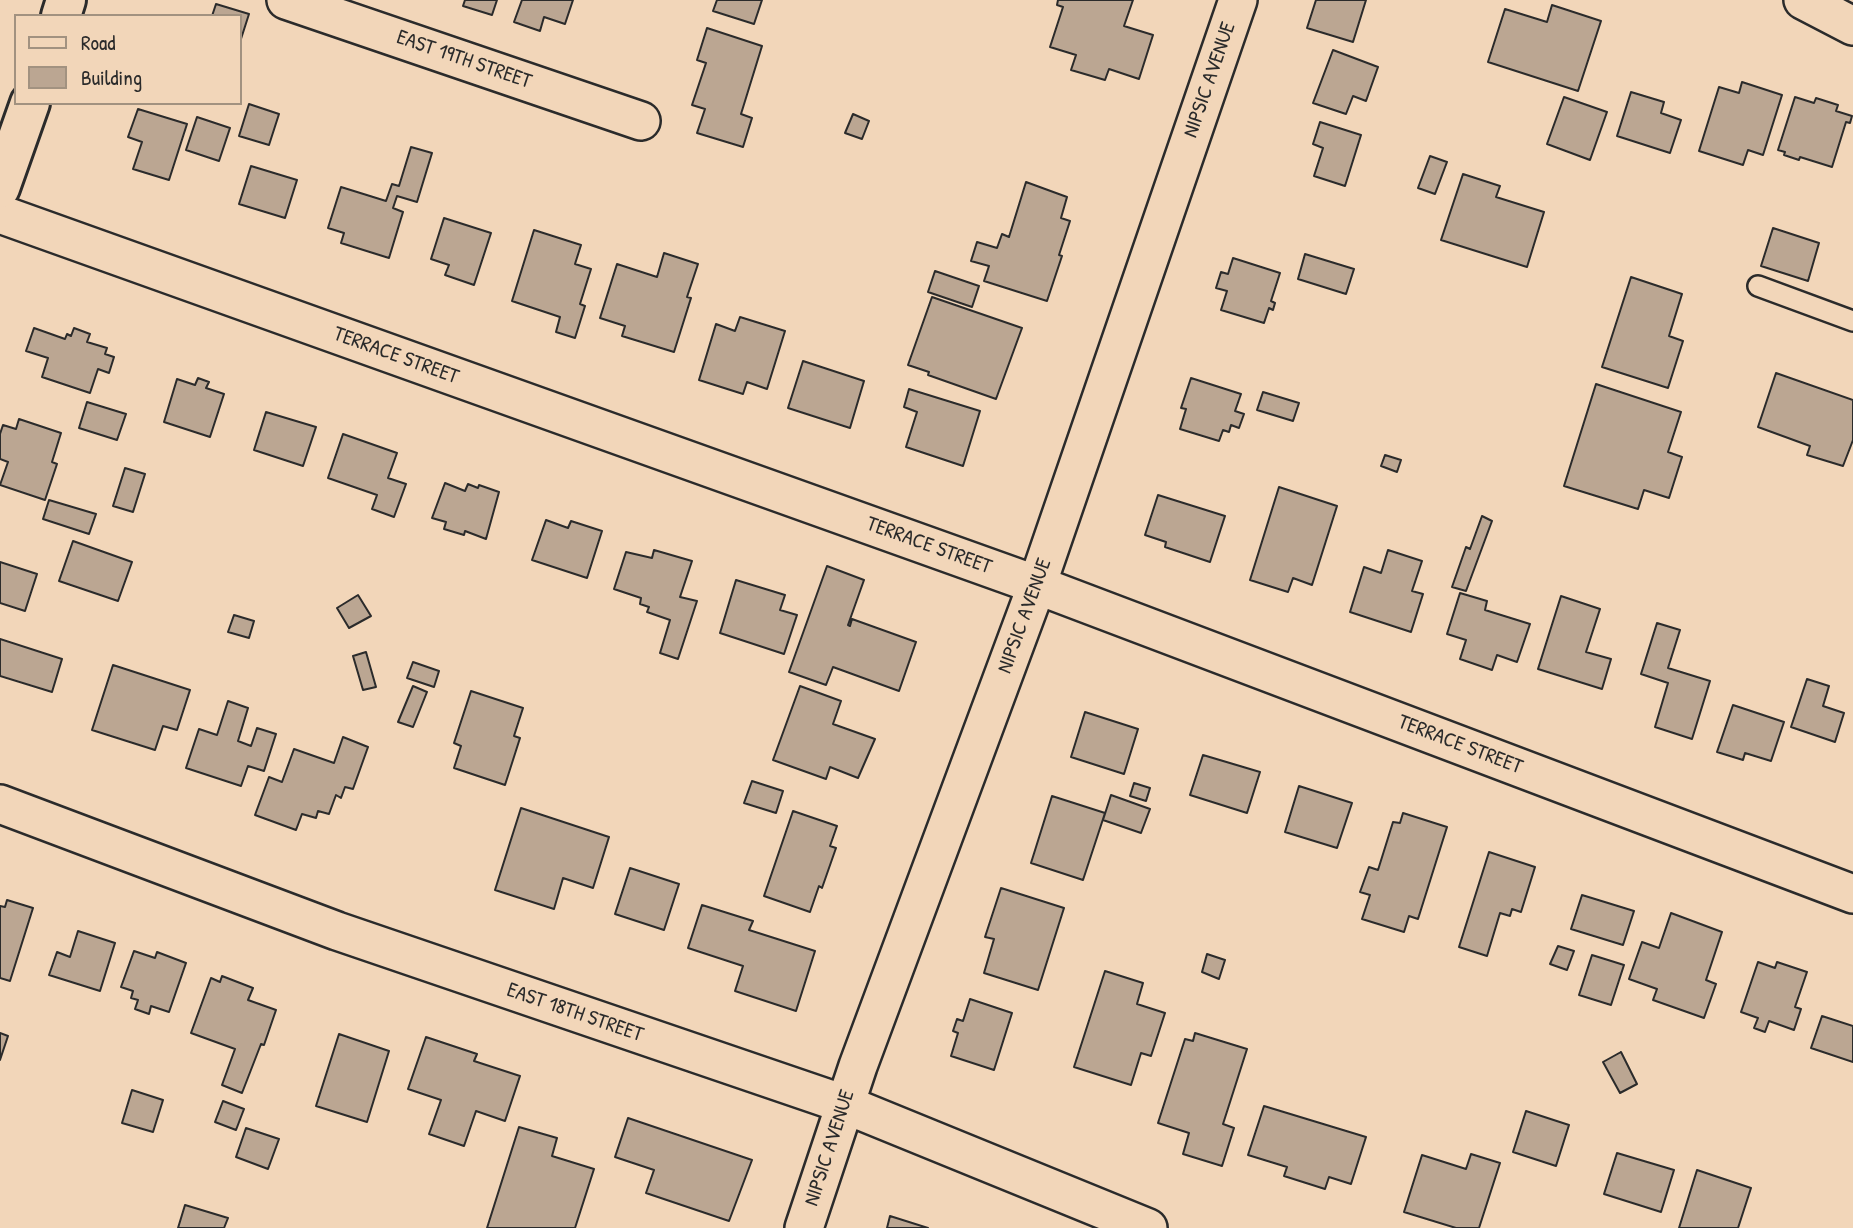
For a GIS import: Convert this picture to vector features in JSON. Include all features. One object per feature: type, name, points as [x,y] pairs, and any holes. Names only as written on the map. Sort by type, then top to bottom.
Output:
[{"type":"main road","points":[[0,188],[29,105]]},
{"type":"street","name":"EAST 19TH STREET","points":[[286,0],[641,121]]},
{"type":"street","name":"NIPSIC AVENUE","points":[[804,1228],[844,1104],[1037,585],[1237,0]]},
{"type":"street","points":[[1803,0],[1853,26]]},
{"type":"street","name":"TERRACE STREET","points":[[0,214],[1037,585],[1853,894]]},
{"type":"street","name":"EAST 18TH STREET","points":[[0,804],[337,931],[844,1104],[1148,1228]]},
{"type":"lane","points":[[1758,286],[1853,321]]},
{"type":"building","points":[[465,0],[497,0],[492,15],[463,6]]},
{"type":"building","points":[[522,0],[573,0],[565,24],[544,17],[540,31],[514,22]]},
{"type":"building","points":[[717,0],[762,0],[754,24],[713,11]]},
{"type":"building","points":[[1058,0],[1133,0],[1124,26],[1153,35],[1139,79],[1109,69],[1105,80],[1071,70],[1076,55],[1050,47],[1063,7],[1057,5]]},
{"type":"building","points":[[1316,0],[1366,0],[1353,42],[1307,28]]},
{"type":"building","points":[[216,4],[249,14],[242,36],[242,14],[213,14]]},
{"type":"building","points":[[1552,5],[1601,21],[1578,91],[1488,62],[1505,9],[1547,22]]},
{"type":"building","points":[[707,28],[762,46],[741,114],[752,118],[743,147],[697,133],[705,109],[692,105],[706,63],[697,60]]},
{"type":"building","points":[[1333,50],[1378,67],[1366,101],[1353,96],[1346,114],[1313,103]]},
{"type":"building","points":[[1742,82],[1782,95],[1763,155],[1748,150],[1743,165],[1699,151],[1719,87],[1739,93]]},
{"type":"building","points":[[1631,92],[1664,102],[1661,113],[1681,120],[1670,153],[1617,136]]},
{"type":"building","points":[[1564,97],[1607,112],[1590,160],[1547,144]]},
{"type":"building","points":[[1795,97],[1814,103],[1816,98],[1838,105],[1836,111],[1852,116],[1850,123],[1846,122],[1832,167],[1800,157],[1799,160],[1778,150]]},
{"type":"building","points":[[249,104],[279,114],[269,145],[239,136]]},
{"type":"building","points":[[138,109],[187,124],[169,180],[133,169],[142,142],[128,137]]},
{"type":"building","points":[[853,114],[869,121],[862,139],[845,133]]},
{"type":"building","points":[[197,117],[230,128],[219,161],[186,150]]},
{"type":"building","points":[[1320,122],[1361,135],[1345,186],[1314,176],[1323,148],[1313,144]]},
{"type":"building","points":[[411,147],[432,153],[417,202],[397,196],[393,208],[403,212],[389,258],[341,243],[344,233],[328,228],[341,187],[386,201],[392,184],[399,186]]},
{"type":"building","points":[[1430,156],[1447,162],[1435,194],[1418,188]]},
{"type":"building","points":[[251,166],[297,180],[285,218],[239,204]]},
{"type":"building","points":[[1463,174],[1500,186],[1496,197],[1544,212],[1527,267],[1441,240]]},
{"type":"building","points":[[1026,182],[1067,197],[1061,218],[1070,221],[1047,301],[984,281],[989,266],[971,261],[977,242],[997,248],[1002,234],[1009,237]]},
{"type":"building","points":[[444,218],[491,233],[474,285],[445,275],[449,265],[431,259]]},
{"type":"building","points":[[1773,228],[1819,243],[1808,281],[1761,266]]},
{"type":"building","points":[[534,230],[581,245],[575,264],[591,269],[580,304],[585,306],[575,338],[556,332],[560,317],[512,301]]},
{"type":"building","points":[[664,253],[698,264],[687,297],[691,298],[674,352],[622,336],[625,326],[600,318],[617,264],[657,277]]},
{"type":"building","points":[[1305,254],[1354,269],[1346,294],[1298,279]]},
{"type":"building","points":[[1233,258],[1280,273],[1271,301],[1275,303],[1273,310],[1269,308],[1264,323],[1221,310],[1227,291],[1216,288],[1221,272],[1228,274]]},
{"type":"building","points":[[935,271],[979,286],[972,307],[928,292]]},
{"type":"building","points":[[1631,277],[1682,294],[1669,336],[1683,341],[1668,388],[1602,367]]},
{"type":"building","points":[[932,297],[1022,328],[996,399],[928,375],[929,372],[908,365]]},
{"type":"building","points":[[740,317],[785,331],[767,389],[747,382],[743,394],[699,380],[716,324],[735,331]]},
{"type":"building","points":[[34,328],[65,339],[67,334],[71,336],[74,328],[90,334],[87,342],[107,348],[105,354],[114,357],[109,373],[98,369],[90,393],[42,377],[48,358],[26,351]]},
{"type":"building","points":[[803,361],[864,381],[850,428],[788,408]]},
{"type":"building","points":[[1776,373],[1853,400],[1853,440],[1843,466],[1807,455],[1810,446],[1758,427]]},
{"type":"building","points":[[198,378],[209,382],[206,388],[224,394],[210,437],[164,422],[177,379],[195,385]]},
{"type":"building","points":[[1191,378],[1241,394],[1235,411],[1244,414],[1239,428],[1231,425],[1229,432],[1223,430],[1219,441],[1180,429],[1186,409],[1181,408]]},
{"type":"building","points":[[1596,384],[1681,412],[1668,452],[1682,457],[1669,498],[1644,490],[1638,509],[1564,486]]},
{"type":"building","points":[[909,389],[980,411],[963,466],[906,447],[917,412],[904,407]]},
{"type":"building","points":[[1263,392],[1299,403],[1293,421],[1257,410]]},
{"type":"building","points":[[87,402],[126,414],[117,440],[79,428]]},
{"type":"building","points":[[266,412],[316,427],[303,466],[254,450]]},
{"type":"building","points":[[19,419],[61,433],[52,462],[57,464],[45,500],[0,485],[8,462],[0,459],[0,434],[3,425],[16,429]]},
{"type":"building","points":[[343,434],[397,453],[388,478],[406,484],[394,517],[372,509],[377,495],[328,478]]},
{"type":"building","points":[[1385,455],[1401,460],[1397,472],[1381,466]]},
{"type":"building","points":[[125,468],[145,474],[133,512],[113,506]]},
{"type":"building","points":[[445,483],[465,491],[468,484],[499,492],[486,539],[465,531],[464,535],[444,529],[446,522],[432,518]]},
{"type":"building","points":[[1279,487],[1337,506],[1312,585],[1293,578],[1288,592],[1250,580]]},
{"type":"building","points":[[1158,495],[1225,516],[1210,562],[1165,547],[1166,542],[1145,535]]},
{"type":"building","points":[[49,500],[96,514],[89,534],[43,519]]},
{"type":"building","points":[[1482,516],[1492,521],[1466,591],[1452,587],[1466,547],[1470,549]]},
{"type":"building","points":[[546,520],[568,528],[571,521],[602,531],[587,578],[532,560]]},
{"type":"building","points":[[73,541],[132,562],[118,601],[59,581]]},
{"type":"building","points":[[654,550],[692,561],[680,597],[697,601],[678,659],[660,653],[670,620],[647,612],[649,607],[640,604],[641,598],[614,589],[626,552],[652,558]]},
{"type":"building","points":[[1388,550],[1422,561],[1412,591],[1423,594],[1411,632],[1350,612],[1364,567],[1381,573]]},
{"type":"building","points":[[0,562],[37,574],[25,611],[0,603]]},
{"type":"building","points":[[827,566],[864,580],[848,625],[850,626],[852,619],[916,642],[899,691],[833,667],[826,685],[789,672]]},
{"type":"building","points":[[736,580],[785,595],[780,610],[797,615],[784,654],[720,633]]},
{"type":"building","points":[[1460,593],[1487,601],[1485,610],[1530,624],[1517,662],[1497,655],[1492,670],[1460,659],[1466,640],[1447,634]]},
{"type":"building","points":[[358,595],[371,616],[349,628],[337,608]]},
{"type":"building","points":[[1561,596],[1600,609],[1586,652],[1611,659],[1602,689],[1538,669]]},
{"type":"building","points":[[234,615],[254,621],[249,638],[228,632]]},
{"type":"building","points":[[1657,623],[1680,630],[1668,668],[1710,681],[1692,739],[1655,727],[1668,683],[1641,674]]},
{"type":"building","points":[[0,639],[62,659],[52,692],[0,676]]},
{"type":"building","points":[[366,652],[376,687],[363,690],[353,656]]},
{"type":"building","points":[[413,662],[439,671],[434,687],[407,678]]},
{"type":"building","points":[[113,665],[190,690],[177,730],[163,726],[155,750],[92,730]]},
{"type":"building","points":[[1807,679],[1829,686],[1823,706],[1844,713],[1835,742],[1791,727]]},
{"type":"building","points":[[413,686],[427,692],[413,727],[398,722]]},
{"type":"building","points":[[800,686],[841,701],[833,724],[875,739],[858,778],[830,767],[826,779],[773,760]]},
{"type":"building","points":[[471,691],[523,708],[514,736],[520,738],[505,785],[454,768],[461,746],[454,743]]},
{"type":"building","points":[[228,701],[248,708],[238,741],[251,746],[257,728],[276,734],[264,771],[248,766],[241,786],[186,768],[199,729],[217,735]]},
{"type":"building","points":[[1733,705],[1784,722],[1771,761],[1745,753],[1743,760],[1717,752]]},
{"type":"building","points":[[1085,712],[1138,729],[1124,774],[1071,757]]},
{"type":"building","points":[[343,737],[368,747],[353,789],[345,787],[341,798],[336,795],[329,814],[318,811],[316,818],[302,814],[296,830],[255,815],[269,777],[282,782],[294,749],[334,763]]},
{"type":"building","points":[[1203,755],[1260,772],[1247,813],[1190,795]]},
{"type":"building","points":[[752,781],[783,791],[776,813],[744,803]]},
{"type":"building","points":[[1134,783],[1150,788],[1146,801],[1130,796]]},
{"type":"building","points":[[1299,786],[1352,803],[1337,848],[1285,832]]},
{"type":"building","points":[[1111,795],[1150,809],[1141,833],[1103,820]]},
{"type":"building","points":[[1052,796],[1105,813],[1083,880],[1031,863]]},
{"type":"building","points":[[521,808],[609,837],[593,888],[563,878],[554,909],[495,890]]},
{"type":"building","points":[[793,811],[837,826],[830,846],[836,848],[810,912],[764,896]]},
{"type":"building","points":[[1403,813],[1447,827],[1418,919],[1409,916],[1404,932],[1362,919],[1370,895],[1360,892],[1369,867],[1378,870],[1393,822],[1400,823]]},
{"type":"building","points":[[1489,852],[1535,867],[1521,912],[1512,909],[1510,916],[1500,913],[1487,956],[1459,947]]},
{"type":"building","points":[[630,868],[679,884],[664,930],[615,914]]},
{"type":"building","points":[[1001,888],[1064,908],[1038,990],[984,973],[994,939],[985,937]]},
{"type":"building","points":[[1582,895],[1634,911],[1623,945],[1571,929]]},
{"type":"building","points":[[7,900],[33,908],[10,981],[0,978],[0,906],[5,907]]},
{"type":"building","points":[[702,905],[753,921],[749,930],[815,951],[796,1011],[735,991],[743,966],[688,948]]},
{"type":"building","points":[[1671,913],[1722,932],[1706,980],[1716,984],[1704,1018],[1653,1000],[1657,989],[1629,979],[1642,942],[1659,948]]},
{"type":"building","points":[[78,931],[115,943],[100,991],[49,975],[57,952],[70,957]]},
{"type":"building","points":[[1558,946],[1574,951],[1567,970],[1550,964]]},
{"type":"building","points":[[134,951],[155,958],[157,952],[186,963],[169,1012],[151,1006],[149,1014],[135,1009],[138,1000],[131,998],[133,991],[121,987]]},
{"type":"building","points":[[1207,954],[1225,960],[1219,979],[1202,972]]},
{"type":"building","points":[[1592,955],[1624,965],[1611,1005],[1579,995]]},
{"type":"building","points":[[1758,962],[1775,968],[1777,962],[1807,972],[1795,1007],[1801,1009],[1794,1030],[1769,1021],[1765,1032],[1754,1028],[1758,1018],[1741,1012]]},
{"type":"building","points":[[1105,971],[1143,983],[1137,1004],[1165,1013],[1151,1056],[1141,1053],[1131,1085],[1074,1067]]},
{"type":"building","points":[[222,976],[253,988],[248,1000],[276,1010],[264,1045],[261,1044],[242,1093],[222,1085],[235,1049],[191,1033],[211,978],[220,982]]},
{"type":"building","points":[[970,999],[1012,1013],[994,1070],[951,1056],[958,1033],[953,1031],[957,1019],[963,1021]]},
{"type":"building","points":[[1822,1016],[1853,1026],[1853,1062],[1811,1048]]},
{"type":"building","points":[[0,1033],[8,1036],[0,1060]]},
{"type":"building","points":[[1195,1033],[1247,1049],[1223,1124],[1234,1128],[1222,1166],[1183,1154],[1189,1133],[1158,1123],[1185,1039],[1193,1041]]},
{"type":"building","points":[[339,1034],[389,1051],[367,1122],[316,1106]]},
{"type":"building","points":[[426,1037],[477,1054],[474,1061],[520,1076],[505,1121],[476,1111],[464,1146],[429,1134],[441,1100],[408,1089]]},
{"type":"building","points":[[1621,1052],[1637,1084],[1620,1093],[1603,1062]]},
{"type":"building","points":[[132,1090],[163,1100],[153,1132],[122,1123]]},
{"type":"building","points":[[223,1101],[244,1109],[236,1130],[215,1122]]},
{"type":"building","points":[[1264,1106],[1366,1137],[1351,1184],[1329,1177],[1325,1189],[1284,1176],[1287,1167],[1248,1155]]},
{"type":"building","points":[[1526,1111],[1569,1125],[1556,1166],[1513,1152]]},
{"type":"building","points":[[628,1118],[752,1160],[729,1221],[646,1193],[654,1170],[615,1157]]},
{"type":"building","points":[[519,1127],[557,1138],[552,1156],[594,1169],[575,1228],[487,1228]]},
{"type":"building","points":[[246,1128],[279,1139],[268,1169],[236,1157]]},
{"type":"building","points":[[1617,1153],[1674,1170],[1661,1212],[1604,1194]]},
{"type":"building","points":[[1471,1154],[1500,1163],[1479,1228],[1456,1228],[1404,1212],[1422,1155],[1466,1169]]},
{"type":"building","points":[[1697,1170],[1751,1188],[1738,1228],[1679,1228]]},
{"type":"building","points":[[185,1205],[228,1218],[224,1228],[178,1228]]},
{"type":"building","points":[[890,1216],[928,1228],[887,1228]]}]
